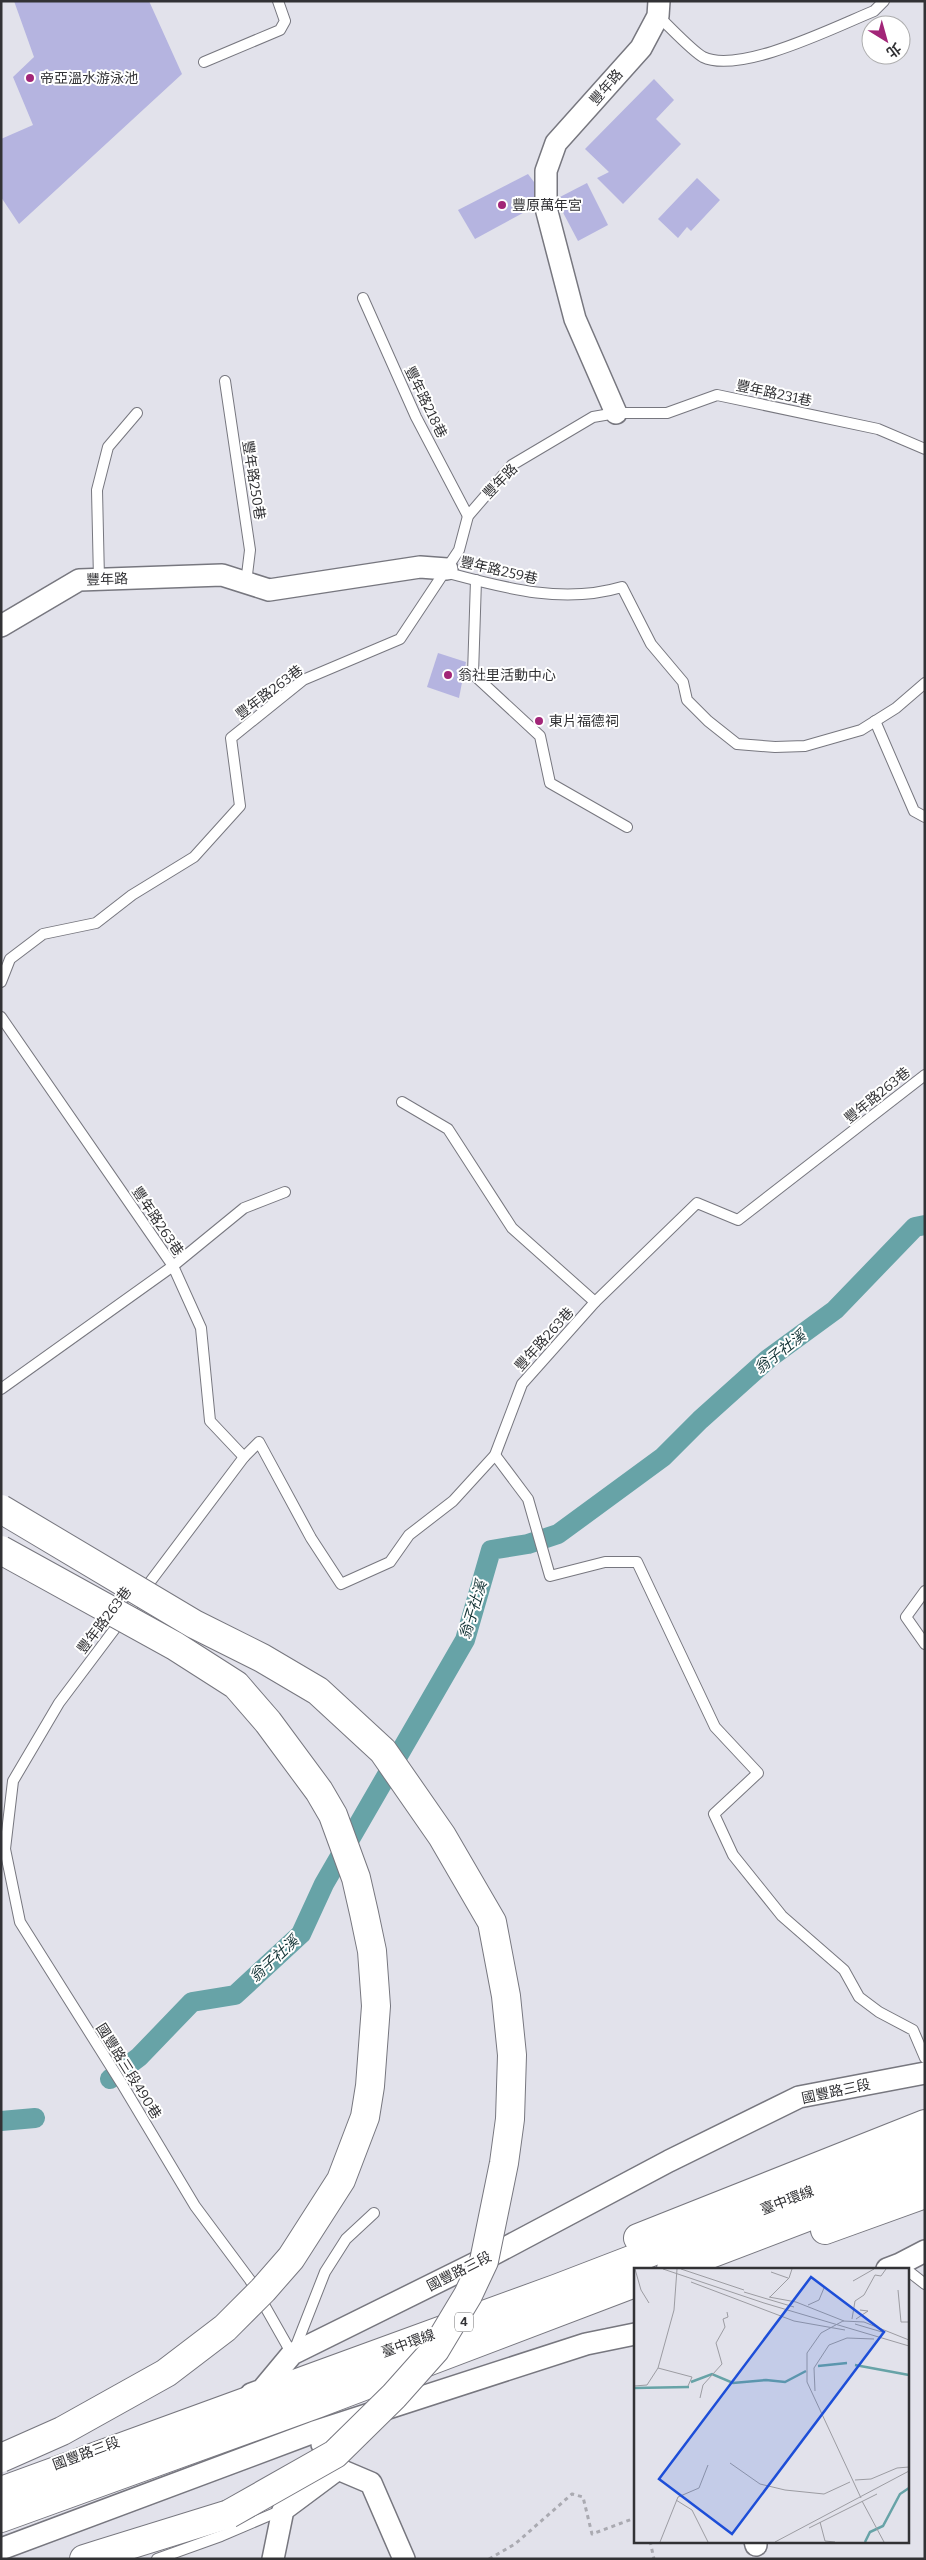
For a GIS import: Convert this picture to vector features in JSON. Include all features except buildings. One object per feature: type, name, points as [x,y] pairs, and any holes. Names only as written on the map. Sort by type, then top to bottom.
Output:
[{"type":"highway","points":[[1,1509],[194,1624],[262,1658],[318,1691],[383,1751],[442,1836],[492,1922],[506,1996],[512,2055],[508,2137],[484,2261],[468,2295],[434,2350],[394,2396],[335,2454],[229,2514],[84,2559]]},
{"type":"highway","points":[[1,1550],[175,1646],[236,1685],[268,1722],[320,1791],[333,1815],[356,1878],[372,1952],[376,2006],[370,2086],[365,2117],[341,2180],[291,2258],[263,2290],[225,2328],[166,2374],[62,2431],[1,2458]]},
{"type":"highway","points":[[262,2390],[356,2354],[423,2324],[925,2124]]},
{"type":"highway","name":"臺中環線","points":[[1,2491],[567,2285],[925,2147]]},
{"type":"highway","name":"臺中環線","points":[[674,2268],[925,2172]]},
{"type":"highway","points":[[721,2268],[925,2194]]},
{"type":"highway","name":"臺中環線","points":[[1,2519],[319,2403],[634,2283]]},
{"type":"highway","points":[[1,2519],[342,2396],[634,2299]]},
{"type":"street","name":"豐年路","points":[[616,413],[575,319],[546,208],[546,171],[556,143],[641,48],[659,8]]},
{"type":"street","name":"豐年路","points":[[1,626],[79,580],[222,575],[269,590],[420,567],[447,570]]},
{"type":"street","name":"國豐路三段","points":[[1,2484],[262,2390],[292,2354],[492,2255],[669,2161],[799,2097],[925,2073]]},
{"type":"street","points":[[900,2268],[925,2251]]},
{"type":"street","points":[[1,2549],[314,2432],[586,2344],[634,2334]]},
{"type":"street","points":[[314,2432],[338,2469],[371,2483],[404,2559]]},
{"type":"street","points":[[273,2559],[283,2510],[338,2469]]},
{"type":"lane","points":[[204,62],[280,30],[284,21],[278,1]]},
{"type":"lane","points":[[659,8],[704,57],[730,60],[758,58],[874,11],[884,1]]},
{"type":"lane","name":"豐年路218巷","points":[[363,298],[416,417],[468,516]]},
{"type":"lane","name":"豐年路250巷","points":[[225,381],[250,550],[246,583]]},
{"type":"lane","name":"豐年路231巷","points":[[616,413],[667,413],[717,395],[878,429],[925,449]]},
{"type":"lane","points":[[99,579],[97,490],[108,448],[138,413]]},
{"type":"lane","name":"豐年路","points":[[447,570],[459,550],[468,516],[512,465],[593,417],[616,413]]},
{"type":"lane","name":"豐年路259巷","points":[[447,570],[452,574],[532,593],[603,593],[622,587],[651,644],[683,682],[687,700],[708,721],[737,744],[775,748],[805,746],[861,730],[896,708],[925,683]]},
{"type":"lane","name":"豐年路263巷","points":[[1,982],[10,959],[43,934],[96,923],[132,895],[194,857],[240,806],[231,738],[304,680],[400,639],[447,570]]},
{"type":"lane","points":[[476,580],[473,674],[540,736],[550,783],[627,827]]},
{"type":"lane","points":[[875,721],[914,811],[925,817]]},
{"type":"lane","name":"豐年路263巷","points":[[1,1017],[173,1266],[201,1328],[210,1420],[244,1457]]},
{"type":"lane","name":"豐年路263巷","points":[[13,1781],[59,1703],[244,1457],[259,1442],[311,1538],[341,1584],[390,1562],[409,1535],[452,1501],[495,1455],[522,1384],[595,1302],[697,1203],[738,1220],[925,1075]]},
{"type":"lane","points":[[402,1102],[448,1129],[512,1228],[595,1302]]},
{"type":"lane","points":[[1,1389],[173,1266],[244,1208],[285,1192]]},
{"type":"lane","points":[[495,1455],[528,1499],[550,1576],[605,1562],[636,1562],[715,1726],[758,1773],[714,1814],[733,1855],[782,1916],[844,1970],[859,1997],[879,2012],[913,2030],[925,2058]]},
{"type":"lane","points":[[925,1591],[906,1617],[925,1644]]},
{"type":"lane","name":"國豐路三段490巷","points":[[13,1781],[4,1849],[20,1922],[122,2084],[195,2206],[250,2280],[292,2354]]},
{"type":"lane","points":[[292,2354],[325,2272],[346,2239],[374,2213]]},
{"type":"lane","points":[[908,2273],[925,2284]]},
{"type":"lane","points":[[157,2559],[221,2536],[283,2510]]},
{"type":"path","points":[[489,2559],[515,2544],[572,2494],[583,2497],[592,2534],[634,2518]]},
{"type":"path","points":[[650,2542],[654,2559]]},
{"type":"waterway","name":"翁子社溪","points":[[110,2079],[139,2057],[192,2002],[235,1995],[301,1934],[324,1884],[465,1640],[491,1550],[528,1544],[558,1534],[663,1457],[700,1420],[768,1359],[835,1310],[915,1227],[925,1225]]},
{"type":"waterway","name":"翁子社溪","points":[[1,2121],[35,2118]]},
{"type":"place","name":"帝亞溫水游泳池","points":[[30,78]]},
{"type":"place","name":"豐原萬年宮","points":[[502,205]]},
{"type":"place","name":"翁社里活動中心","points":[[448,675]]},
{"type":"place","name":"東片福德祠","points":[[539,721]]}]
